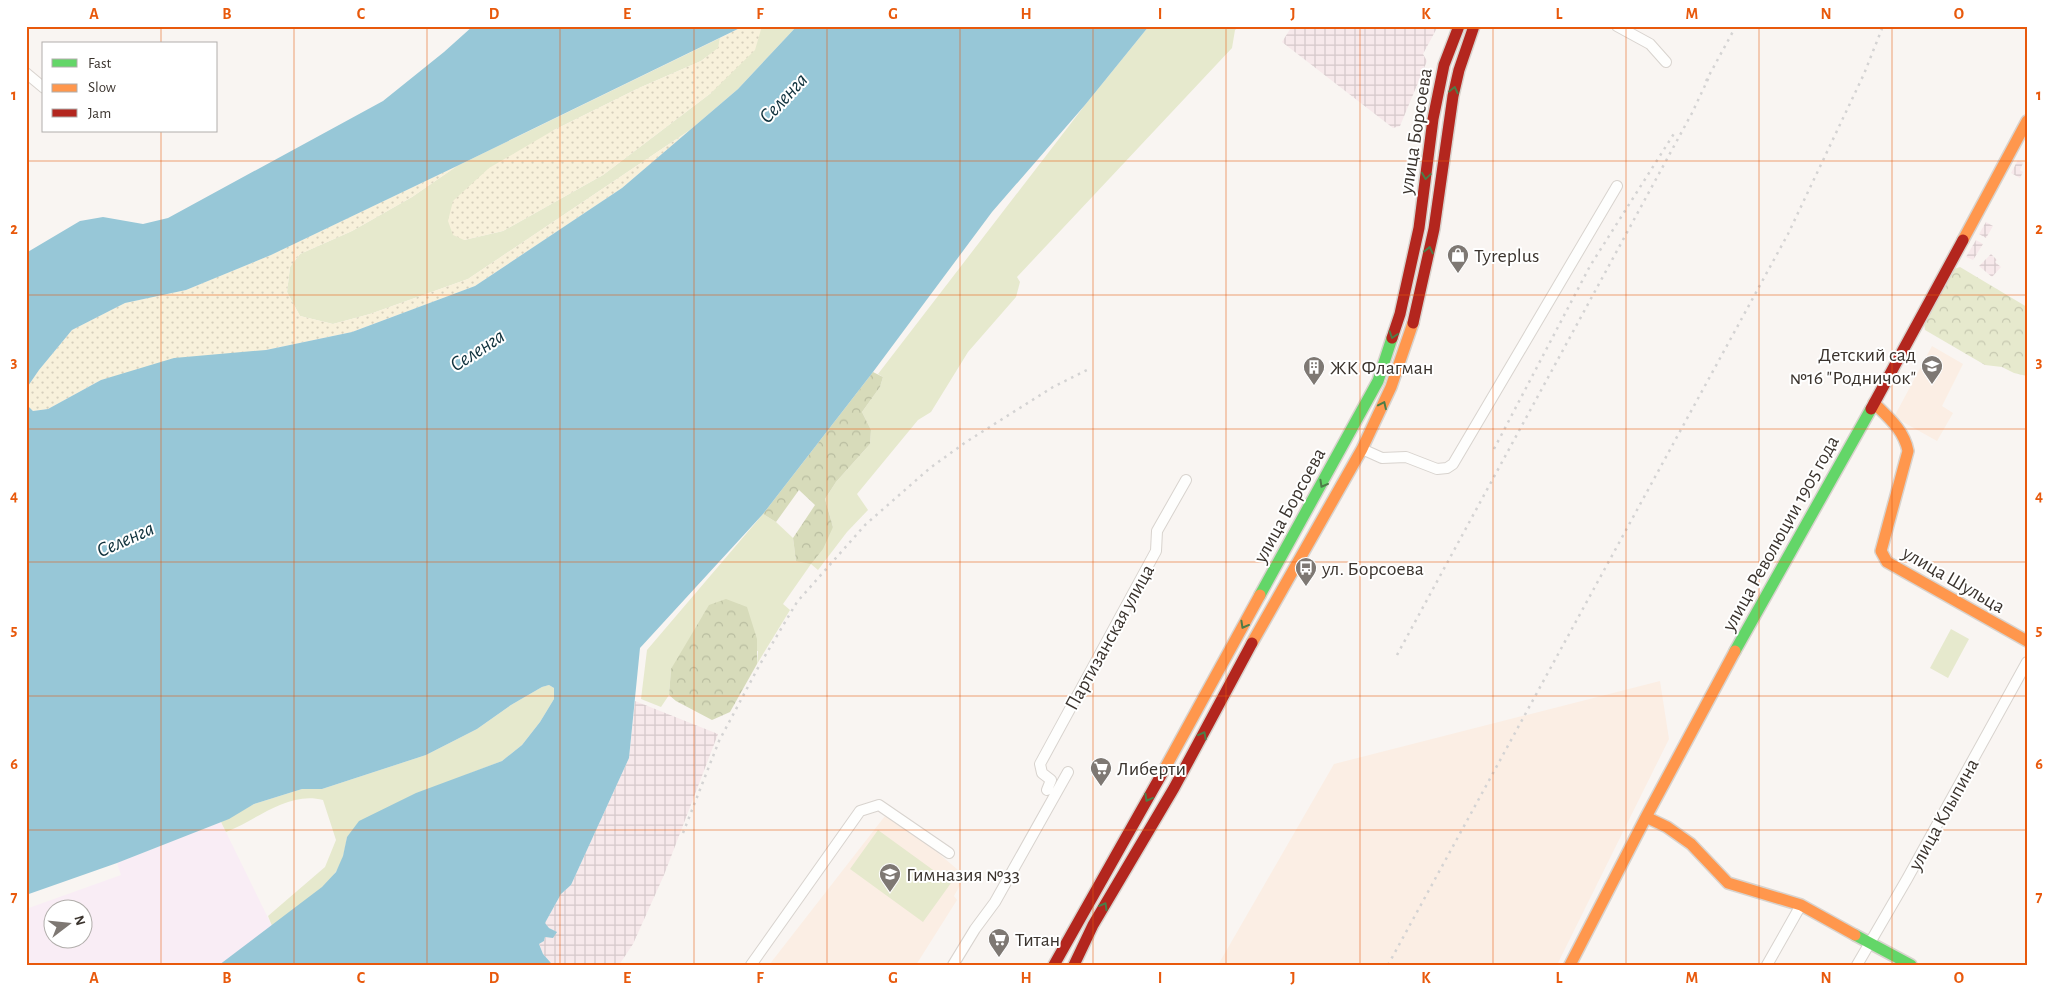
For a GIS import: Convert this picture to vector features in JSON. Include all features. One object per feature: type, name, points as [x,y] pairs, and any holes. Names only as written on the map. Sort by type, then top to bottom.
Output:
[{"type":"main road","name":"улица Борсоева","points":[[1054,965],[1378,381],[1400,314],[1419,228],[1433,119],[1442,74],[1459,26]]},
{"type":"main road","name":"улица Борсоева","points":[[1074,965],[1093,925],[1174,788],[1268,614],[1362,450],[1392,387],[1414,319],[1434,229],[1453,96],[1459,70],[1474,26]]},
{"type":"main road","name":"улица Революции 1905 года","points":[[1570,965],[1646,817],[1735,652],[1874,403],[2027,121]]},
{"type":"main road","name":"улица Шульца","points":[[1874,403],[1904,435],[1908,443],[1908,451],[1881,551],[1883,557],[1887,562],[1919,582],[2027,641]]},
{"type":"main road","points":[[1346,441],[1362,450]]},
{"type":"main road","points":[[1646,817],[1691,844],[1728,883],[1801,905],[1911,965]]},
{"type":"main road","points":[[1080,917],[1093,925]]},
{"type":"street","points":[[1617,26],[1650,44],[1666,62]]},
{"type":"street","points":[[26,73],[42,86]]},
{"type":"street","points":[[1362,450],[1382,458],[1406,457],[1437,469],[1446,468],[1453,464],[1617,186]]},
{"type":"street","name":"Партизанская улица","points":[[1047,790],[1051,780],[1042,772],[1040,764],[1156,551],[1157,531],[1186,480]]},
{"type":"street","name":"улица Клыпина","points":[[1857,965],[1907,879],[2027,662]]},
{"type":"street","points":[[953,965],[975,929],[995,902],[1068,772]]},
{"type":"street","points":[[751,965],[860,811],[880,805],[949,853]]},
{"type":"street","points":[[1767,965],[1801,905]]},
{"type":"shaded area","points":[[1292,26],[1438,26],[1423,54],[1427,61],[1400,126],[1393,128],[1282,42]]},
{"type":"shaded area","points":[[2018,160],[2023,163],[2020,170],[2023,172],[2020,178],[2011,173]]},
{"type":"shaded area","points":[[1986,222],[1993,226],[1986,238],[1979,234]]},
{"type":"shaded area","points":[[1976,240],[1983,244],[1973,260],[1966,257]]},
{"type":"shaded area","points":[[1991,254],[1997,260],[1995,262],[2001,267],[1992,277],[1979,266]]},
{"type":"shaded area","name":"Детский сад №16 \"Родничок\"","points":[[1932,346],[1963,364],[1942,406],[1953,413],[1937,441],[1894,417]]},
{"type":"shaded area","points":[[1660,681],[1669,739],[1557,965],[1218,965],[1334,764]]},
{"type":"shaded area","points":[[635,701],[718,734],[664,875],[633,944],[619,965],[550,965],[551,963],[543,954],[539,944],[544,941],[545,937],[553,937],[556,932],[545,923],[561,894],[571,885],[629,758]]},
{"type":"shaded area","name":"Гимназия №33","points":[[885,816],[930,846],[965,876],[954,896],[957,900],[916,965],[769,965]]},
{"type":"shaded area","points":[[221,822],[272,926],[219,965],[26,965],[26,909],[42,903],[42,948],[92,948],[92,898],[57,898],[121,875],[117,863]]},
{"type":"green space","points":[[762,26],[797,26],[738,89],[690,130],[468,279],[370,314],[333,324],[300,316],[287,292],[290,267],[300,254],[352,231],[412,197],[457,166],[720,38],[719,48],[701,61],[639,88],[554,130],[464,240],[503,231],[603,175],[711,93]]},
{"type":"green space","points":[[1149,26],[1240,26],[1235,30],[1232,48],[1017,277],[1020,282],[1016,297],[968,352],[931,412],[918,420],[857,494],[868,510],[847,532],[818,570],[811,564],[783,604],[790,610],[757,664],[758,651],[671,669],[669,695],[661,707],[641,699],[647,650],[763,514],[776,522],[793,538],[796,561],[833,527],[825,499],[836,482],[870,444],[871,430],[862,412],[880,387],[883,377],[878,374],[1085,105]]},
{"type":"green space","points":[[1960,267],[2027,307],[2027,376],[2014,373],[2002,367],[1985,365],[1925,330],[1924,323],[1954,269]]},
{"type":"green space","points":[[873,372],[883,377],[880,387],[862,412],[871,430],[870,444],[836,482],[825,499],[833,527],[823,549],[811,564],[796,561],[793,538],[815,505],[799,490],[776,522],[763,514]]},
{"type":"green space","points":[[726,599],[747,607],[757,639],[757,664],[730,712],[712,720],[676,701],[669,695],[671,669],[709,605]]},
{"type":"green space","points":[[1951,629],[1969,639],[1948,678],[1930,668]]},
{"type":"green space","points":[[549,685],[554,688],[554,699],[540,722],[522,745],[502,761],[468,774],[347,837],[340,865],[329,881],[305,902],[272,926],[268,916],[325,867],[336,840],[323,800],[310,798],[285,803],[226,832],[221,822],[254,804],[302,789],[322,789],[426,755],[477,729],[511,705]]},
{"type":"green space","points":[[878,830],[951,883],[923,922],[850,869]]},
{"type":"sand","points":[[744,26],[762,26],[755,50],[711,93],[603,175],[503,231],[464,240],[453,235],[448,221],[453,201],[489,168],[554,130],[639,88],[701,61],[718,48],[720,38]]},
{"type":"sand","points":[[690,130],[622,188],[475,286],[352,332],[266,350],[101,380],[48,409],[33,411],[26,404],[26,389],[72,330],[125,303],[186,290],[271,255],[457,166],[412,197],[352,231],[300,254],[290,267],[287,292],[300,316],[333,324],[370,314],[468,279]]},
{"type":"water","points":[[473,26],[744,26],[271,255],[186,290],[125,303],[72,330],[26,389],[26,253],[80,221],[103,217],[143,224],[168,218],[383,101]]},
{"type":"water","name":"Селенга","points":[[797,26],[1149,26],[1085,105],[992,212],[873,372],[763,514],[640,648],[629,758],[571,885],[561,894],[545,923],[549,928],[557,932],[553,938],[545,937],[544,941],[539,944],[543,954],[551,963],[550,965],[219,965],[322,887],[336,872],[343,856],[347,837],[359,821],[416,793],[502,761],[522,745],[540,722],[554,699],[554,688],[549,685],[511,705],[477,729],[426,755],[322,789],[302,789],[254,804],[229,819],[117,863],[26,895],[26,404],[33,411],[48,409],[101,380],[174,358],[266,350],[352,332],[475,286],[622,188],[738,89]]},
{"type":"railway","points":[[1706,81],[1736,26]]},
{"type":"railway","points":[[1388,965],[1788,234],[1864,74],[1883,26]]},
{"type":"railway","points":[[1397,655],[1692,113],[1710,75]]},
{"type":"railway","points":[[1494,449],[1590,266],[1675,132]]},
{"type":"railway","points":[[683,833],[719,741],[759,666],[797,602],[865,525],[930,468],[966,442],[1053,387],[1089,369]]},
{"type":"traffic: fast","points":[[1260,595],[1378,381],[1392,338]]},
{"type":"traffic: fast","points":[[1735,651],[1871,409]]},
{"type":"traffic: fast","points":[[1855,935],[1911,965]]},
{"type":"traffic: slow","points":[[1963,240],[2027,121]]},
{"type":"traffic: slow","points":[[1252,643],[1362,449],[1391,387],[1413,323]]},
{"type":"traffic: slow","points":[[1874,403],[1899,430],[1908,451],[1881,551],[1887,562],[2027,641]]},
{"type":"traffic: slow","points":[[1164,770],[1260,595]]},
{"type":"traffic: slow","points":[[1570,965],[1646,817],[1735,651]]},
{"type":"traffic: slow","points":[[1646,817],[1667,827],[1691,844],[1728,883],[1801,905],[1855,935]]},
{"type":"traffic: jam","points":[[1392,338],[1400,314],[1419,228],[1433,119],[1444,65],[1459,26]]},
{"type":"traffic: jam","points":[[1413,323],[1434,229],[1453,96],[1459,70],[1474,26]]},
{"type":"traffic: jam","points":[[1871,409],[1963,240]]},
{"type":"traffic: jam","points":[[1074,965],[1093,925],[1174,788],[1252,643]]},
{"type":"traffic: jam","points":[[1054,965],[1164,770]]},
{"type":"place","name":"Tyreplus","points":[[1458,274]]},
{"type":"place","name":"Детский сад №16 \"Родничок\"","points":[[1932,385]]},
{"type":"place","name":"ЖК Флагман","points":[[1314,386]]},
{"type":"place","name":"ул. Борсоева","points":[[1306,587]]},
{"type":"place","name":"Либерти","points":[[1101,787]]},
{"type":"place","name":"Гимназия №33","points":[[890,893]]},
{"type":"place","name":"Титан","points":[[999,958]]}]
